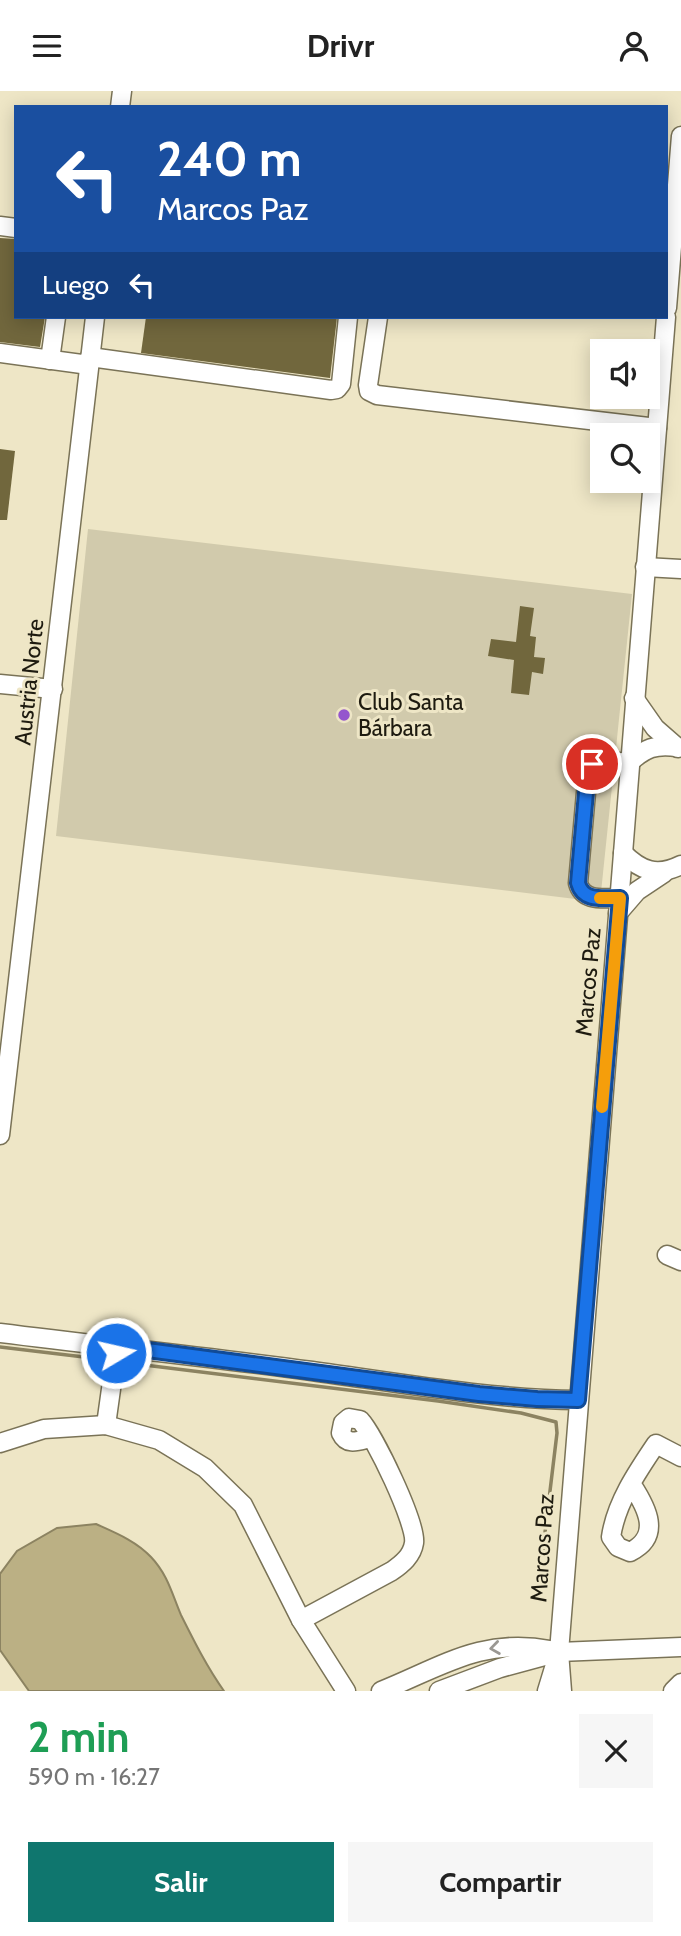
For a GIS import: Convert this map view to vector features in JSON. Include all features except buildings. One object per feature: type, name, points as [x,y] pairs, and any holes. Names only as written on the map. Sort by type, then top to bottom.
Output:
[{"type":"street","points":[[668,296],[681,136]]},
{"type":"street","points":[[50,360],[55,319]]},
{"type":"street","name":"Austria Norte","points":[[0,1129],[8,994],[53,689],[95,319]]},
{"type":"street","points":[[0,353],[337,389],[341,384],[348,319]]},
{"type":"street","points":[[378,319],[368,385],[369,391],[377,395],[615,423]]},
{"type":"street","name":"Marcos Paz","points":[[657,423],[666,319]]},
{"type":"street","name":"Marcos Paz","points":[[559,1652],[651,493]]},
{"type":"street","points":[[645,567],[681,569]]},
{"type":"street","points":[[0,684],[53,689]]},
{"type":"street","points":[[634,698],[655,728],[679,749]]},
{"type":"street","points":[[679,749],[659,745],[649,747],[629,763],[599,760],[588,770],[578,883],[580,889],[590,897],[619,906],[664,873],[681,865]]},
{"type":"street","points":[[622,853],[641,869],[664,873]]},
{"type":"street","points":[[0,1333],[116,1356],[479,1394],[578,1400]]},
{"type":"street","points":[[106,1425],[116,1356]]},
{"type":"street","points":[[0,1443],[44,1429],[106,1425],[159,1440],[205,1468],[243,1505],[301,1620],[346,1691]]},
{"type":"street","points":[[301,1620],[404,1563],[411,1552],[414,1529],[370,1438]]},
{"type":"street","points":[[632,1485],[656,1444],[681,1457]]},
{"type":"street","points":[[381,1691],[461,1655],[501,1647],[532,1647],[559,1652]]},
{"type":"street","points":[[441,1690],[500,1668],[559,1652],[681,1647]]},
{"type":"street","points":[[547,1691],[559,1652]]},
{"type":"street","points":[[559,1652],[562,1691]]},
{"type":"street","points":[[673,1691],[681,1683]]},
{"type":"shaded area","name":"Club Santa Bárbara","points":[[88,529],[632,594],[600,902],[56,836]]},
{"type":"shaded area","points":[[96,1524],[132,1542],[157,1564],[196,1644],[224,1691],[29,1691],[0,1650],[0,1574],[17,1551],[57,1528]]},
{"type":"waterway","points":[[0,1347],[109,1360]]},
{"type":"waterway","points":[[120,1362],[438,1401],[521,1413],[556,1422],[557,1433],[543,1549]]},
{"type":"slow traffic","points":[[600,898],[620,898],[602,1107]]},
{"type":"place","name":"Club Santa Bárbara","points":[[344,715]]},
{"type":"route","points":[[116,1353],[117,1346],[141,1348],[479,1394],[578,1400],[620,898],[590,897],[584,894],[578,883],[588,770],[592,764]]}]
